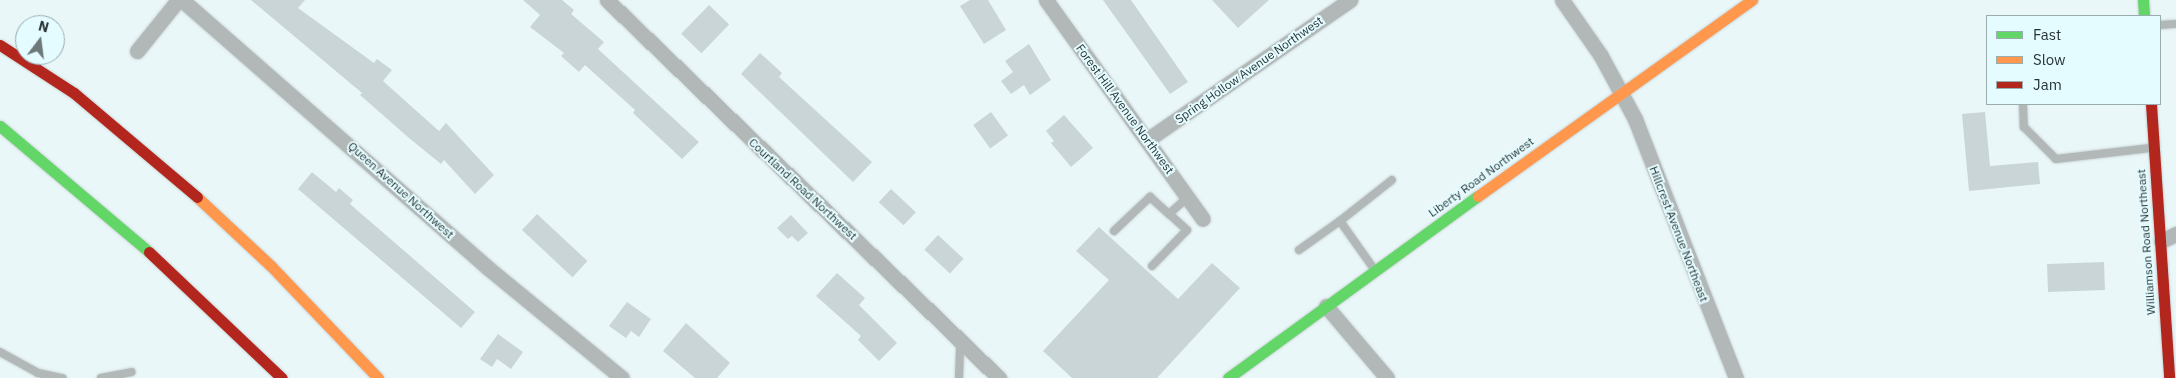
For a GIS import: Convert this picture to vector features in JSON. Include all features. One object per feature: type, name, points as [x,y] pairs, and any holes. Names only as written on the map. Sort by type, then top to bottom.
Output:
[{"type":"main road","name":"Liberty Road Northwest","points":[[1228,378],[1621,91],[1752,0]]},
{"type":"main road","points":[[2143,0],[2144,15]]},
{"type":"main road","points":[[0,45],[74,93],[174,175],[271,266],[378,378]]},
{"type":"main road","name":"Williamson Road Northeast","points":[[2151,105],[2169,378]]},
{"type":"main road","points":[[0,126],[173,272],[282,378]]},
{"type":"street","points":[[137,51],[178,0]]},
{"type":"street","name":"Queen Avenue Northwest","points":[[182,0],[488,268],[622,378]]},
{"type":"street","name":"Courtland Road Northwest","points":[[607,0],[999,378]]},
{"type":"street","name":"Forest Hill Avenue Northwest","points":[[1046,0],[1203,219]]},
{"type":"street","name":"Spring Hollow Avenue Northwest","points":[[1147,140],[1350,0]]},
{"type":"street","name":"Hillcrest Avenue Northeast","points":[[1562,0],[1601,56],[1621,91],[1736,378]]},
{"type":"street","points":[[2161,241],[2176,234]]},
{"type":"street","points":[[1326,306],[1366,358],[1387,378]]},
{"type":"lane","points":[[2161,25],[2176,24]]},
{"type":"lane","points":[[2023,105],[2024,127],[2056,159],[2154,148]]},
{"type":"lane","points":[[1299,250],[1392,180]]},
{"type":"lane","points":[[1114,232],[1150,197],[1187,230],[1152,266]]},
{"type":"lane","points":[[1169,214],[1188,197]]},
{"type":"lane","points":[[1340,221],[1375,271]]},
{"type":"lane","points":[[959,378],[960,342]]},
{"type":"lane","points":[[0,352],[38,372],[62,378]]},
{"type":"lane","points":[[101,378],[131,372]]},
{"type":"building","points":[[251,0],[305,0],[298,8],[374,63],[377,59],[392,70],[383,81],[439,131],[446,123],[494,175],[475,194],[444,160],[441,164],[409,138],[360,95],[362,93]]},
{"type":"building","points":[[523,0],[562,0],[574,10],[571,14],[604,42],[598,49],[699,142],[682,159],[633,113],[635,110],[585,65],[579,72],[561,56],[564,53],[530,27],[540,15]]},
{"type":"building","points":[[970,0],[988,0],[1006,30],[984,44],[960,6]]},
{"type":"building","points":[[1103,0],[1131,0],[1188,82],[1170,94]]},
{"type":"building","points":[[1212,0],[1269,0],[1238,28]]},
{"type":"building","points":[[709,5],[729,24],[701,53],[681,34]]},
{"type":"building","points":[[1029,44],[1051,80],[1030,95],[1024,85],[1011,94],[1001,81],[1013,72],[1005,61]]},
{"type":"building","points":[[760,53],[782,73],[779,77],[872,162],[853,182],[741,74]]},
{"type":"building","points":[[991,112],[1008,135],[990,148],[973,125]]},
{"type":"building","points":[[1985,112],[1990,166],[2038,162],[2040,184],[1969,191],[1962,114]]},
{"type":"building","points":[[1064,115],[1093,148],[1071,167],[1051,143],[1054,141],[1046,131]]},
{"type":"building","points":[[312,172],[336,192],[339,188],[353,200],[350,204],[475,312],[461,328],[298,189]]},
{"type":"building","points":[[891,189],[916,212],[904,225],[879,202]]},
{"type":"building","points":[[537,214],[587,261],[572,277],[522,230]]},
{"type":"building","points":[[791,215],[808,233],[798,242],[792,236],[788,239],[777,228]]},
{"type":"building","points":[[1099,227],[1178,299],[1212,263],[1240,288],[1157,378],[1072,378],[1043,351],[1109,280],[1076,251]]},
{"type":"building","points":[[938,235],[964,259],[950,273],[924,250]]},
{"type":"building","points":[[2104,262],[2105,290],[2048,292],[2047,264]]},
{"type":"building","points":[[837,273],[865,298],[859,305],[897,343],[879,361],[858,340],[861,336],[816,296]]},
{"type":"building","points":[[627,302],[651,319],[639,337],[631,331],[626,338],[609,326]]},
{"type":"building","points":[[686,323],[730,363],[717,378],[695,378],[663,351]]},
{"type":"building","points":[[498,334],[523,352],[511,369],[497,359],[492,367],[480,359]]},
{"type":"traffic: fast","points":[[2143,0],[2144,15]]},
{"type":"traffic: fast","points":[[0,126],[149,252]]},
{"type":"traffic: fast","points":[[1228,378],[1478,196]]},
{"type":"traffic: slow","points":[[1478,196],[1752,0]]},
{"type":"traffic: slow","points":[[197,197],[271,266],[378,378]]},
{"type":"traffic: jam","points":[[0,45],[74,93],[197,197]]},
{"type":"traffic: jam","points":[[2151,105],[2169,378]]},
{"type":"traffic: jam","points":[[149,252],[282,378]]}]
